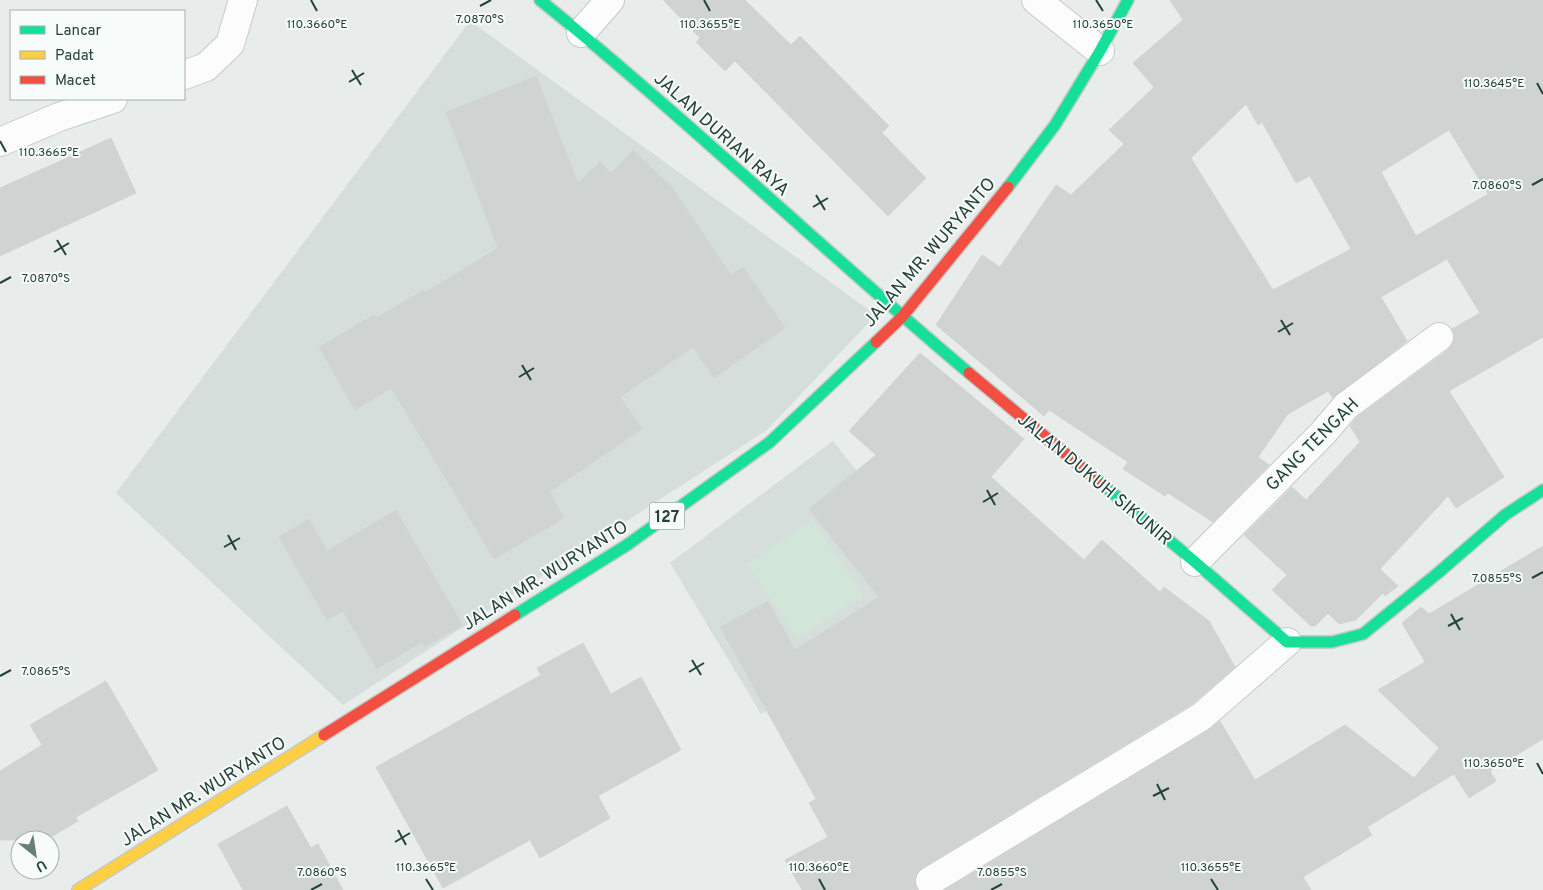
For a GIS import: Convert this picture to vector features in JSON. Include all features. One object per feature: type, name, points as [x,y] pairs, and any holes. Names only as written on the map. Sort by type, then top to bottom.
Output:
[{"type":"main road","name":"JALAN DURIAN RAYA","points":[[540,0],[581,33],[902,317]]},
{"type":"main road","name":"JALAN MR. WURYANTO","points":[[78,890],[627,545],[770,442],[902,317],[988,214],[1055,125],[1100,51],[1128,0]]},
{"type":"main road","name":"JALAN DUKUH SIKUNIR","points":[[902,317],[1195,562],[1287,642]]},
{"type":"main road","points":[[1287,642],[1332,642],[1363,634],[1505,515],[1543,490]]},
{"type":"street","points":[[185,75],[206,67],[230,44],[243,0]]},
{"type":"street","points":[[581,33],[610,0]]},
{"type":"street","points":[[1036,0],[1100,51]]},
{"type":"street","points":[[0,142],[59,117],[111,100]]},
{"type":"street","name":"GANG TENGAH","points":[[1195,562],[1323,433],[1346,406],[1439,337]]},
{"type":"street","points":[[930,881],[1201,717],[1287,642]]},
{"type":"shaded area","points":[[470,21],[876,315],[767,430],[343,705],[116,493]]},
{"type":"shaded area","points":[[833,441],[923,555],[816,684],[761,714],[670,563]]},
{"type":"green space","points":[[813,520],[863,595],[798,638],[748,564]]},
{"type":"building","points":[[663,0],[745,0],[791,45],[800,36],[889,126],[882,133],[926,178],[888,216],[735,61],[725,71],[696,42],[700,38]]},
{"type":"building","points":[[1170,0],[1543,0],[1543,337],[1449,391],[1504,477],[1456,508],[1448,496],[1380,569],[1398,586],[1385,596],[1383,593],[1356,620],[1339,624],[1328,613],[1315,626],[1311,626],[1272,590],[1287,575],[1244,535],[1292,487],[1306,500],[1360,442],[1350,426],[1357,417],[1448,350],[1455,336],[1452,329],[1480,313],[1447,259],[1381,297],[1407,341],[1333,398],[1328,391],[1288,414],[1258,457],[1269,465],[1213,522],[1168,493],[1165,496],[1123,469],[1128,462],[1049,410],[1044,416],[936,325],[982,255],[1000,267],[1056,185],[1071,195],[1124,144],[1109,130],[1154,87],[1133,63],[1183,20]],"holes":[[[1246,104],[1258,125],[1262,122],[1296,183],[1310,176],[1351,249],[1273,290],[1191,158]],[[1449,130],[1488,194],[1416,236],[1381,172]]]},
{"type":"building","points":[[536,76],[578,183],[600,162],[611,173],[633,150],[671,186],[731,275],[743,267],[785,328],[714,378],[693,347],[620,397],[642,429],[549,492],[564,518],[494,559],[391,388],[355,410],[319,347],[374,315],[376,318],[424,290],[426,292],[498,248],[446,112]]},
{"type":"building","points":[[111,138],[136,193],[0,256],[0,188]]},
{"type":"building","points":[[920,353],[1024,439],[991,477],[1084,560],[1102,540],[1160,592],[1164,587],[1209,621],[1235,667],[1192,704],[922,868],[917,873],[914,881],[917,890],[802,890],[785,860],[828,837],[809,803],[816,799],[720,627],[768,601],[795,650],[879,597],[809,509],[876,455],[849,431]]},
{"type":"building","points":[[396,510],[462,625],[425,647],[422,642],[377,669],[343,611],[327,620],[279,537],[309,519],[327,551]]},
{"type":"building","points":[[1543,546],[1543,739],[1490,771],[1496,781],[1469,798],[1454,774],[1367,827],[1372,835],[1303,877],[1311,890],[945,890],[1209,730],[1220,721],[1255,780],[1345,725],[1414,778],[1439,748],[1378,690],[1425,662],[1402,623],[1421,607],[1429,614]]},
{"type":"building","points":[[583,643],[611,694],[641,677],[681,750],[598,796],[610,818],[540,858],[530,840],[443,888],[376,767],[541,675],[537,668]]},
{"type":"building","points":[[106,681],[158,770],[76,817],[78,821],[60,832],[60,830],[10,830],[10,840],[0,840],[0,771],[42,745],[30,725]]},
{"type":"building","points":[[287,806],[311,848],[318,844],[343,890],[243,890],[218,844]]},
{"type":"traffic: fast","points":[[540,0],[649,91],[861,280],[969,373]]},
{"type":"traffic: fast","points":[[1008,187],[1055,125],[1100,51],[1128,0]]},
{"type":"traffic: fast","points":[[515,615],[627,545],[770,442],[876,342]]},
{"type":"traffic: fast","points":[[1097,480],[1287,642],[1332,642],[1363,634],[1505,515],[1543,490]]},
{"type":"traffic: slow","points":[[78,890],[324,735]]},
{"type":"traffic: jam","points":[[876,342],[902,317],[1008,187]]},
{"type":"traffic: jam","points":[[969,373],[1097,480]]},
{"type":"traffic: jam","points":[[324,735],[515,615]]}]
